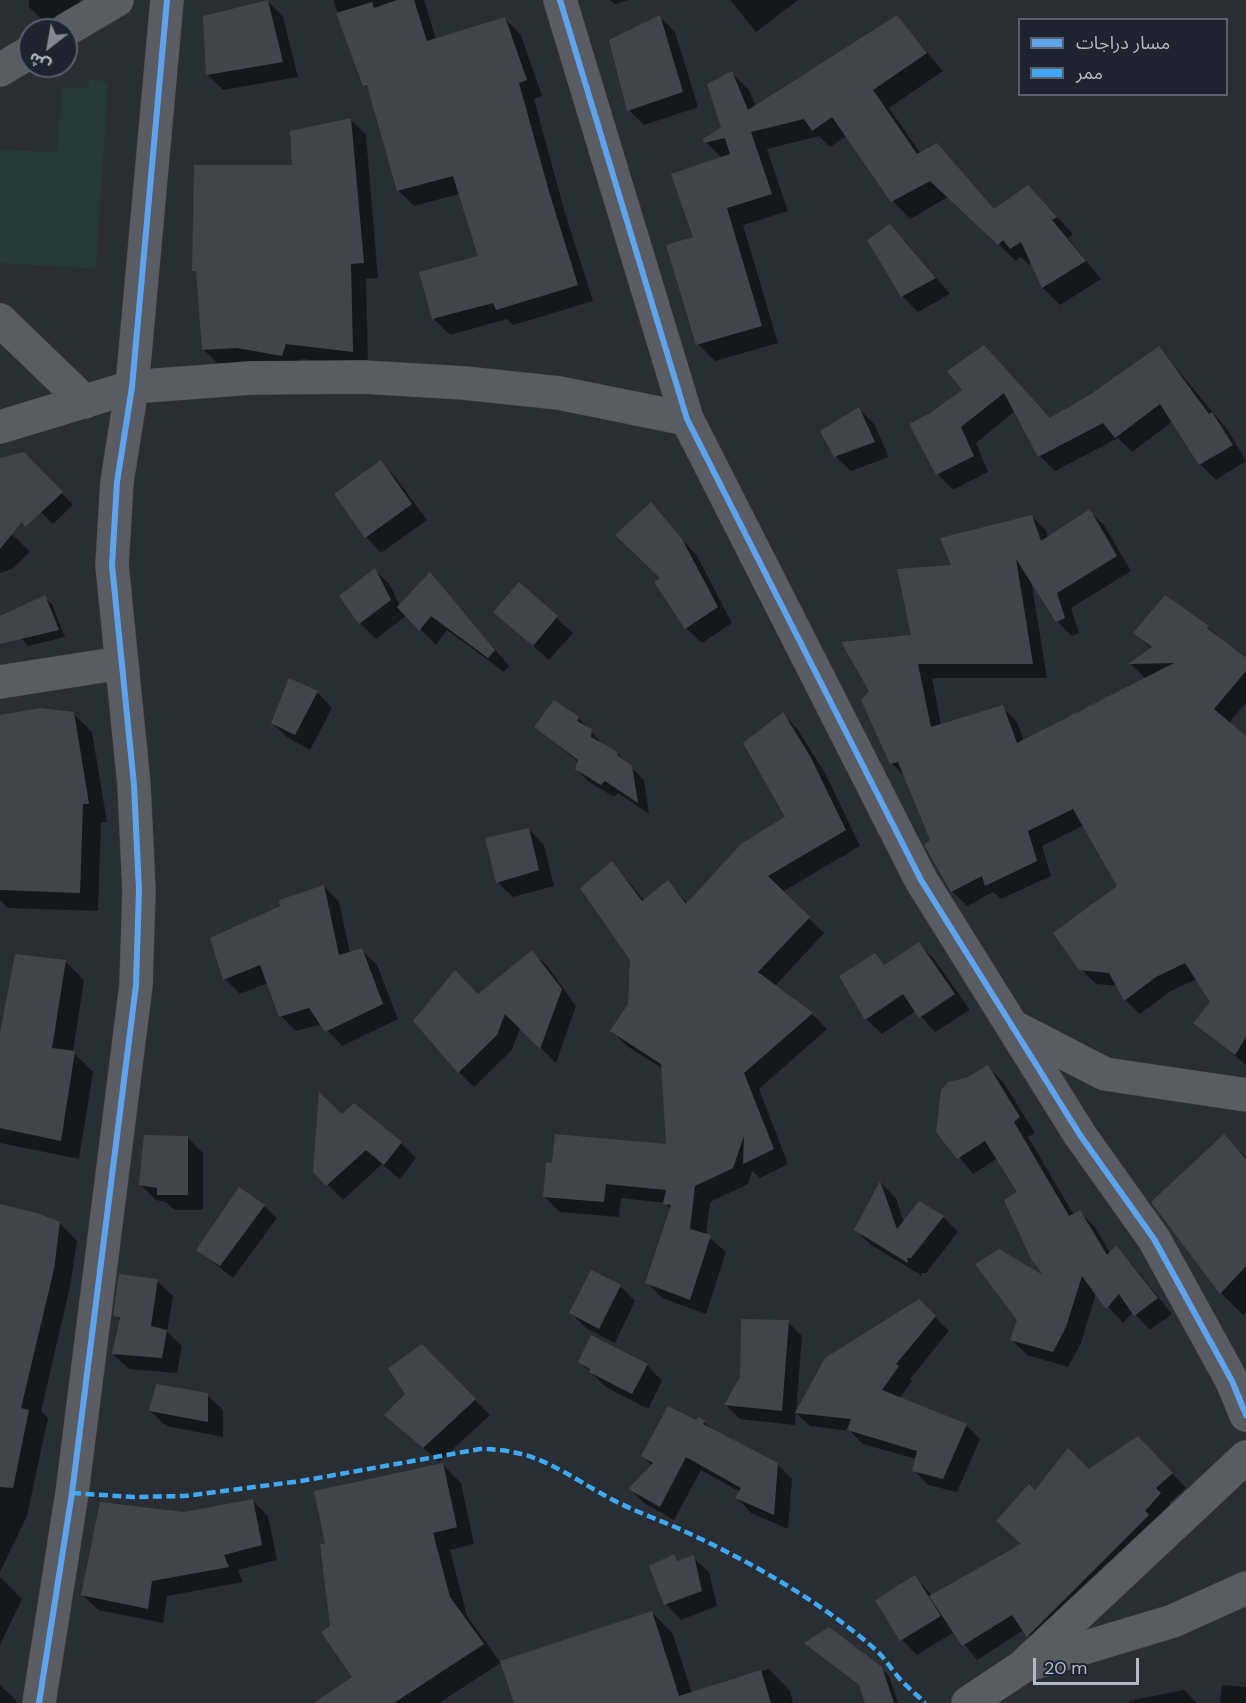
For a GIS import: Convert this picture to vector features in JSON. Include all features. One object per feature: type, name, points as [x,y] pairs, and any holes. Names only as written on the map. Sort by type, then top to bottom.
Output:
[{"type":"street","points":[[78,23],[117,0]]},
{"type":"street","points":[[39,1703],[72,1493],[136,985],[139,890],[134,785],[112,565],[117,482],[132,387],[167,0]]},
{"type":"street","points":[[560,0],[687,419],[921,880],[1080,1135],[1154,1239],[1239,1374],[1246,1414]]},
{"type":"street","points":[[0,70],[18,59]]},
{"type":"street","points":[[0,320],[85,402]]},
{"type":"street","points":[[0,426],[132,387],[273,378],[363,377],[464,383],[559,393],[687,419]]},
{"type":"street","points":[[0,682],[121,663]]},
{"type":"street","points":[[1011,1025],[1105,1074],[1246,1095]]},
{"type":"street","points":[[968,1703],[1022,1667],[1246,1457]]},
{"type":"street","points":[[1022,1667],[1173,1621],[1246,1588]]},
{"type":"shaded area","points":[[89,79],[108,82],[96,269],[0,263],[0,150],[57,152],[62,88],[88,88]]},
{"type":"building","points":[[268,0],[283,62],[206,75],[203,16]]},
{"type":"building","points":[[397,0],[414,0],[427,41],[505,17],[527,80],[519,83],[578,285],[496,310],[493,303],[432,319],[419,272],[478,256],[453,176],[397,191],[367,85],[363,86],[336,13],[372,2],[374,8]]},
{"type":"building","points":[[660,15],[683,92],[627,111],[609,40]]},
{"type":"building","points":[[897,15],[927,53],[873,90],[917,154],[937,143],[994,209],[1028,185],[1057,217],[1052,220],[1086,261],[1042,288],[1021,242],[1010,249],[1003,240],[998,245],[930,181],[891,202],[832,117],[812,131],[804,119],[751,132],[772,194],[727,208],[762,326],[696,345],[666,245],[693,237],[671,174],[730,154],[725,138],[704,143],[703,139],[721,127],[707,84],[732,71],[748,110]]},
{"type":"building","points":[[351,118],[364,263],[351,264],[353,352],[286,344],[282,356],[237,348],[202,350],[196,271],[192,271],[194,165],[292,165],[290,131]]},
{"type":"building","points":[[890,224],[936,278],[901,297],[867,240]]},
{"type":"building","points":[[984,345],[1050,418],[1091,394],[1159,346],[1209,414],[1212,412],[1233,445],[1199,465],[1160,404],[1115,438],[1103,423],[1038,457],[1004,393],[961,427],[974,456],[936,475],[909,424],[930,413],[962,390],[947,371]]},
{"type":"building","points":[[859,407],[875,442],[834,457],[820,431]]},
{"type":"building","points":[[24,452],[63,492],[25,527],[22,522],[0,549],[0,458]]},
{"type":"building","points":[[381,460],[412,504],[365,538],[334,494]]},
{"type":"building","points":[[651,502],[682,539],[718,607],[685,629],[654,582],[660,578],[615,535]]},
{"type":"building","points":[[1090,509],[1117,556],[1057,593],[1065,618],[1056,622],[1016,559],[1033,664],[918,664],[931,727],[1003,705],[1017,743],[1174,663],[1128,664],[1152,647],[1133,633],[1165,595],[1209,626],[1207,628],[1246,658],[1246,671],[1214,709],[1246,736],[1246,1037],[1235,1055],[1193,1023],[1210,1002],[1185,963],[1156,977],[1124,1001],[1109,973],[1079,970],[1053,933],[1117,886],[1073,809],[1028,831],[1037,861],[985,886],[982,876],[951,892],[924,845],[930,840],[898,762],[890,764],[861,700],[869,691],[841,642],[911,635],[897,569],[951,565],[940,538],[1032,515],[1041,541]]},
{"type":"building","points":[[375,568],[391,600],[359,624],[339,596]]},
{"type":"building","points":[[430,572],[495,650],[488,658],[431,616],[419,631],[397,607]]},
{"type":"building","points":[[519,582],[558,616],[533,646],[493,612]]},
{"type":"building","points":[[45,595],[59,630],[0,644],[0,616]]},
{"type":"building","points":[[289,678],[318,691],[295,735],[271,723]]},
{"type":"building","points":[[554,700],[579,717],[577,721],[592,729],[591,737],[618,752],[617,755],[632,766],[638,803],[605,781],[601,785],[575,769],[578,760],[534,727]]},
{"type":"building","points":[[40,708],[74,712],[89,804],[83,804],[80,893],[0,890],[0,715]]},
{"type":"building","points":[[783,712],[810,756],[846,830],[768,876],[810,917],[758,972],[813,1013],[744,1073],[774,1149],[743,1164],[744,1136],[733,1168],[695,1186],[690,1229],[711,1235],[690,1300],[645,1283],[671,1205],[663,1204],[666,1190],[606,1184],[604,1202],[543,1197],[546,1162],[552,1163],[555,1134],[666,1144],[661,1064],[610,1031],[628,1004],[630,960],[580,888],[612,861],[642,901],[668,880],[686,904],[742,843],[785,817],[743,743]]},
{"type":"building","points":[[529,828],[539,870],[496,883],[485,838]]},
{"type":"building","points":[[324,885],[339,955],[362,948],[383,1004],[325,1032],[309,1008],[279,1017],[260,965],[223,980],[210,938],[280,906],[279,900]]},
{"type":"building","points":[[919,942],[955,994],[919,1018],[903,994],[865,1020],[839,976],[875,953],[884,965]]},
{"type":"building","points":[[532,950],[562,989],[540,1049],[505,1014],[497,1035],[458,1073],[413,1021],[455,970],[478,994]]},
{"type":"building","points":[[15,954],[66,960],[52,1048],[75,1051],[61,1141],[0,1128],[0,1033]]},
{"type":"building","points":[[988,1065],[1020,1117],[1014,1122],[1069,1216],[1080,1210],[1107,1255],[1116,1245],[1158,1298],[1134,1316],[1119,1294],[1106,1309],[1082,1276],[1066,1327],[1053,1352],[1010,1340],[1017,1320],[975,1264],[999,1249],[1043,1275],[1030,1257],[1004,1200],[1017,1192],[985,1141],[957,1159],[936,1132],[941,1090],[948,1082],[966,1078]]},
{"type":"building","points":[[319,1092],[342,1114],[354,1103],[402,1142],[384,1165],[366,1150],[326,1186],[313,1172]]},
{"type":"building","points":[[1224,1134],[1246,1159],[1246,1266],[1220,1294],[1151,1202]]},
{"type":"building","points":[[144,1135],[188,1136],[188,1195],[157,1195],[157,1188],[139,1185]]},
{"type":"building","points":[[880,1181],[897,1229],[919,1201],[944,1216],[911,1258],[907,1258],[908,1263],[854,1230]]},
{"type":"building","points":[[239,1187],[265,1205],[220,1266],[196,1250]]},
{"type":"building","points":[[0,1204],[37,1213],[60,1222],[54,1269],[21,1408],[29,1410],[13,1488],[0,1487]]},
{"type":"building","points":[[591,1270],[621,1285],[599,1329],[569,1313]]},
{"type":"building","points":[[119,1274],[158,1279],[151,1326],[167,1330],[162,1358],[112,1354],[120,1318],[113,1315]]},
{"type":"building","points":[[919,1299],[936,1316],[896,1364],[899,1366],[882,1390],[967,1424],[943,1479],[912,1471],[917,1451],[847,1430],[851,1419],[795,1413],[825,1358]]},
{"type":"building","points":[[741,1319],[789,1320],[782,1411],[724,1405],[740,1377]]},
{"type":"building","points":[[591,1335],[648,1364],[632,1394],[589,1372],[590,1369],[578,1362]]},
{"type":"building","points":[[422,1344],[476,1399],[423,1448],[384,1415],[405,1394],[388,1368]]},
{"type":"building","points":[[156,1384],[208,1393],[208,1422],[149,1411]]},
{"type":"building","points":[[668,1406],[696,1420],[699,1417],[705,1421],[703,1424],[778,1463],[774,1515],[735,1498],[741,1488],[686,1457],[660,1507],[628,1489],[653,1463],[641,1456]]},
{"type":"building","points":[[1138,1436],[1173,1473],[1156,1488],[1161,1493],[1145,1511],[1149,1515],[1027,1637],[1012,1615],[962,1646],[929,1596],[1021,1544],[996,1521],[1029,1484],[1035,1490],[1068,1448],[1089,1469]]},
{"type":"building","points":[[443,1463],[457,1527],[433,1533],[450,1597],[484,1644],[394,1703],[314,1703],[352,1677],[321,1632],[330,1626],[320,1544],[325,1544],[314,1491]]},
{"type":"building","points":[[253,1499],[262,1545],[224,1555],[229,1567],[152,1581],[148,1609],[81,1595],[100,1502],[184,1512]]},
{"type":"building","points":[[674,1554],[677,1561],[694,1555],[702,1591],[664,1605],[649,1566]]},
{"type":"building","points":[[915,1575],[941,1616],[900,1641],[875,1600]]},
{"type":"building","points":[[652,1611],[679,1696],[761,1670],[771,1703],[514,1703],[500,1661]]},
{"type":"building","points":[[829,1627],[882,1667],[894,1703],[865,1703],[859,1685],[804,1643]]},
{"type":"marked path","points":[[72,1493],[133,1497],[185,1496],[301,1481],[480,1449],[520,1454],[552,1466],[617,1502],[709,1543],[784,1584],[832,1615],[876,1650],[899,1678],[925,1703]]},
{"type":"cycle path","points":[[39,1703],[72,1493],[136,985],[139,890],[134,785],[112,565],[117,482],[132,387],[167,0]]},
{"type":"cycle path","points":[[560,0],[687,419],[921,880],[1080,1135],[1154,1239],[1232,1381],[1246,1415]]}]
